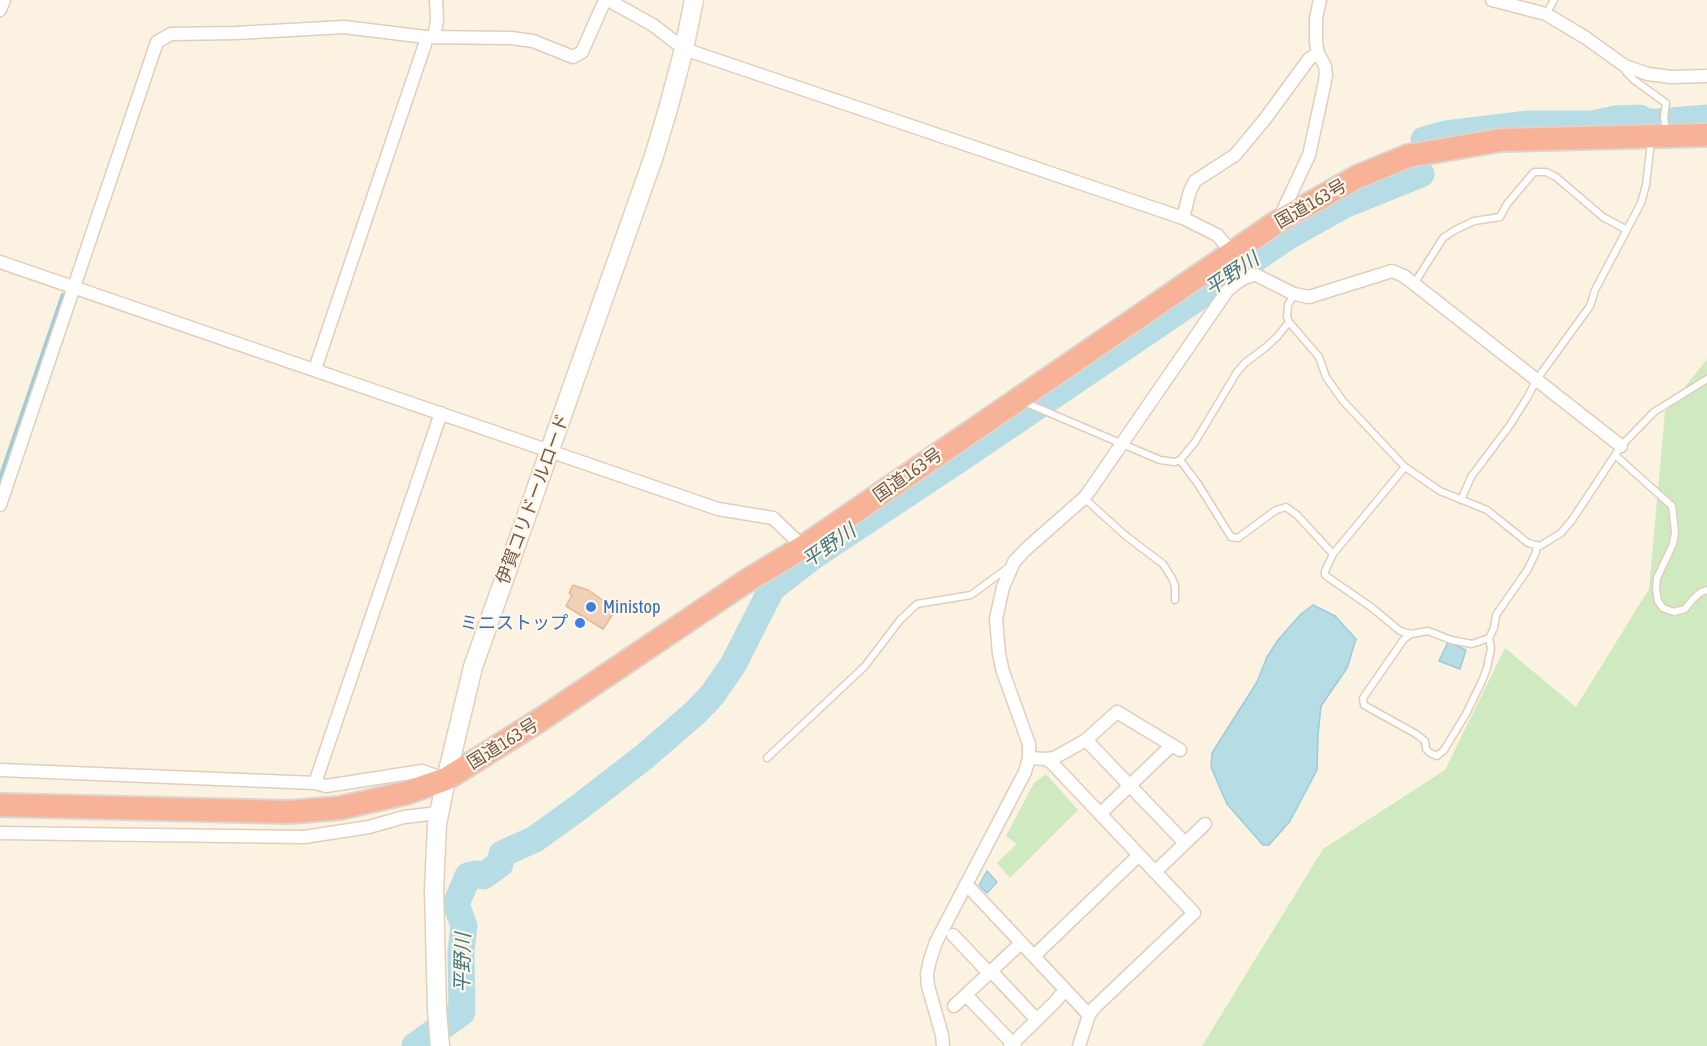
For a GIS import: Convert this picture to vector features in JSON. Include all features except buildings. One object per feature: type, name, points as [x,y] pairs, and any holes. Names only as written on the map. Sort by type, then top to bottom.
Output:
[{"type":"highway","name":"国道163号","points":[[0,805],[289,812],[340,808],[406,793],[446,779],[543,718],[745,582],[803,547],[1022,402],[1277,222],[1357,177],[1408,156],[1502,140],[1662,129],[1707,135]]},
{"type":"street","points":[[0,10],[4,0]]},
{"type":"street","points":[[315,369],[422,55],[437,20],[436,0]]},
{"type":"street","points":[[0,505],[157,42],[171,34],[344,27],[430,37],[511,38],[533,41],[573,57],[582,52],[606,0],[653,25],[684,49],[1183,218],[1217,235],[1232,252],[1239,281]]},
{"type":"street","name":"伊賀コリドールロード","points":[[440,1046],[434,890],[438,813],[473,667],[654,156],[684,49],[694,0]]},
{"type":"street","points":[[1277,222],[1309,155],[1326,75],[1316,42],[1316,18],[1320,0]]},
{"type":"street","points":[[1492,0],[1546,14],[1586,38],[1625,66],[1659,77],[1707,76]]},
{"type":"street","points":[[1183,218],[1195,181],[1235,155],[1309,59],[1318,52]]},
{"type":"street","points":[[0,262],[718,509],[772,518],[803,547]]},
{"type":"street","points":[[943,1046],[942,1035],[927,986],[927,974],[936,942],[1025,772],[1029,758],[1029,744],[1003,672],[996,619],[1003,587],[1014,562],[1084,498],[1227,291],[1239,281],[1256,275],[1294,294],[1309,297],[1392,271],[1404,276],[1537,379],[1618,450]]},
{"type":"street","points":[[315,783],[441,412]]},
{"type":"street","points":[[1029,758],[1054,758],[1086,740],[1117,712],[1176,748],[1100,814]]},
{"type":"street","points":[[1086,740],[1185,843]]},
{"type":"street","points":[[1045,759],[1051,762],[1194,913],[1089,1015],[1079,1046]]},
{"type":"street","points":[[0,770],[315,783],[326,786],[422,771],[446,779]]},
{"type":"street","points":[[0,833],[304,837],[369,826],[404,817],[438,813]]},
{"type":"street","points":[[1155,872],[1205,824]]},
{"type":"street","points":[[1034,956],[1139,855]]},
{"type":"street","points":[[966,884],[1089,1015]]},
{"type":"street","points":[[953,935],[1037,1020]]},
{"type":"street","points":[[954,1006],[1021,943]]},
{"type":"street","points":[[966,995],[1012,1045],[1065,990]]},
{"type":"lane","points":[[1546,14],[1554,0]]},
{"type":"lane","points":[[1461,500],[1471,477],[1510,425],[1537,379],[1590,306],[1595,290],[1641,203],[1662,129],[1666,103],[1634,80],[1626,72],[1625,66]]},
{"type":"lane","points":[[1414,284],[1443,238],[1474,221],[1500,217],[1507,204],[1534,172],[1546,172],[1556,177],[1603,217],[1627,230]]},
{"type":"lane","points":[[1294,294],[1288,305],[1289,322],[1320,357],[1326,377],[1343,401],[1405,467],[1440,491],[1486,510],[1528,543],[1540,546],[1561,533],[1618,450],[1654,412],[1707,379]]},
{"type":"lane","points":[[1022,402],[1121,445],[1160,460],[1175,462],[1180,460],[1195,442],[1237,372],[1277,337],[1289,322]]},
{"type":"lane","points":[[1618,450],[1672,506],[1675,532],[1673,544],[1657,578],[1658,601],[1663,608],[1674,612],[1685,609],[1692,599],[1707,590]]},
{"type":"lane","points":[[1180,460],[1231,537],[1238,538],[1276,510],[1286,507],[1297,515],[1333,554]]},
{"type":"lane","points":[[1405,467],[1333,554],[1325,574],[1400,631],[1411,634],[1428,631],[1451,640],[1472,644],[1489,638]]},
{"type":"lane","points":[[1084,498],[1126,536],[1163,564],[1175,586],[1175,600]]},
{"type":"lane","points":[[1411,634],[1404,639],[1363,698],[1365,705],[1425,741],[1426,749],[1437,756],[1444,750],[1482,681],[1487,668],[1491,648],[1489,638],[1494,628],[1496,615],[1528,569],[1537,545]]},
{"type":"lane","points":[[767,758],[865,666],[900,620],[917,604],[971,595],[1014,562]]},
{"type":"green space","points":[[1707,359],[1707,1046],[1202,1046],[1323,849],[1445,770],[1505,648],[1576,707],[1649,589],[1665,412]]},
{"type":"green space","points":[[1046,774],[1078,810],[1010,878],[997,863],[1017,844],[1006,836],[1034,783]]},
{"type":"water","points":[[1313,605],[1335,616],[1356,639],[1347,668],[1321,706],[1317,770],[1290,821],[1269,845],[1263,845],[1227,804],[1211,767],[1212,753],[1257,682],[1267,657],[1278,640],[1301,614]]},
{"type":"water","points":[[1448,642],[1466,650],[1460,669],[1439,661]]},
{"type":"water","points":[[987,871],[997,882],[987,893],[979,885]]},
{"type":"waterway","name":"平野川","points":[[1424,140],[1446,134],[1528,124],[1594,124],[1615,119],[1640,118],[1645,122],[1658,122],[1707,118]]},
{"type":"waterway","name":"平野川","points":[[415,1046],[462,1012],[461,951],[464,926],[456,904],[468,876],[477,874],[483,876],[500,864],[502,854],[535,839],[644,757],[696,712],[712,695],[733,665],[772,588],[812,557],[1287,237],[1344,205],[1421,174]]},
{"type":"waterway","points":[[0,479],[63,295]]},
{"type":"place","name":"Ministop","points":[[591,607]]},
{"type":"place","name":"ミニストップ","points":[[580,623]]}]
